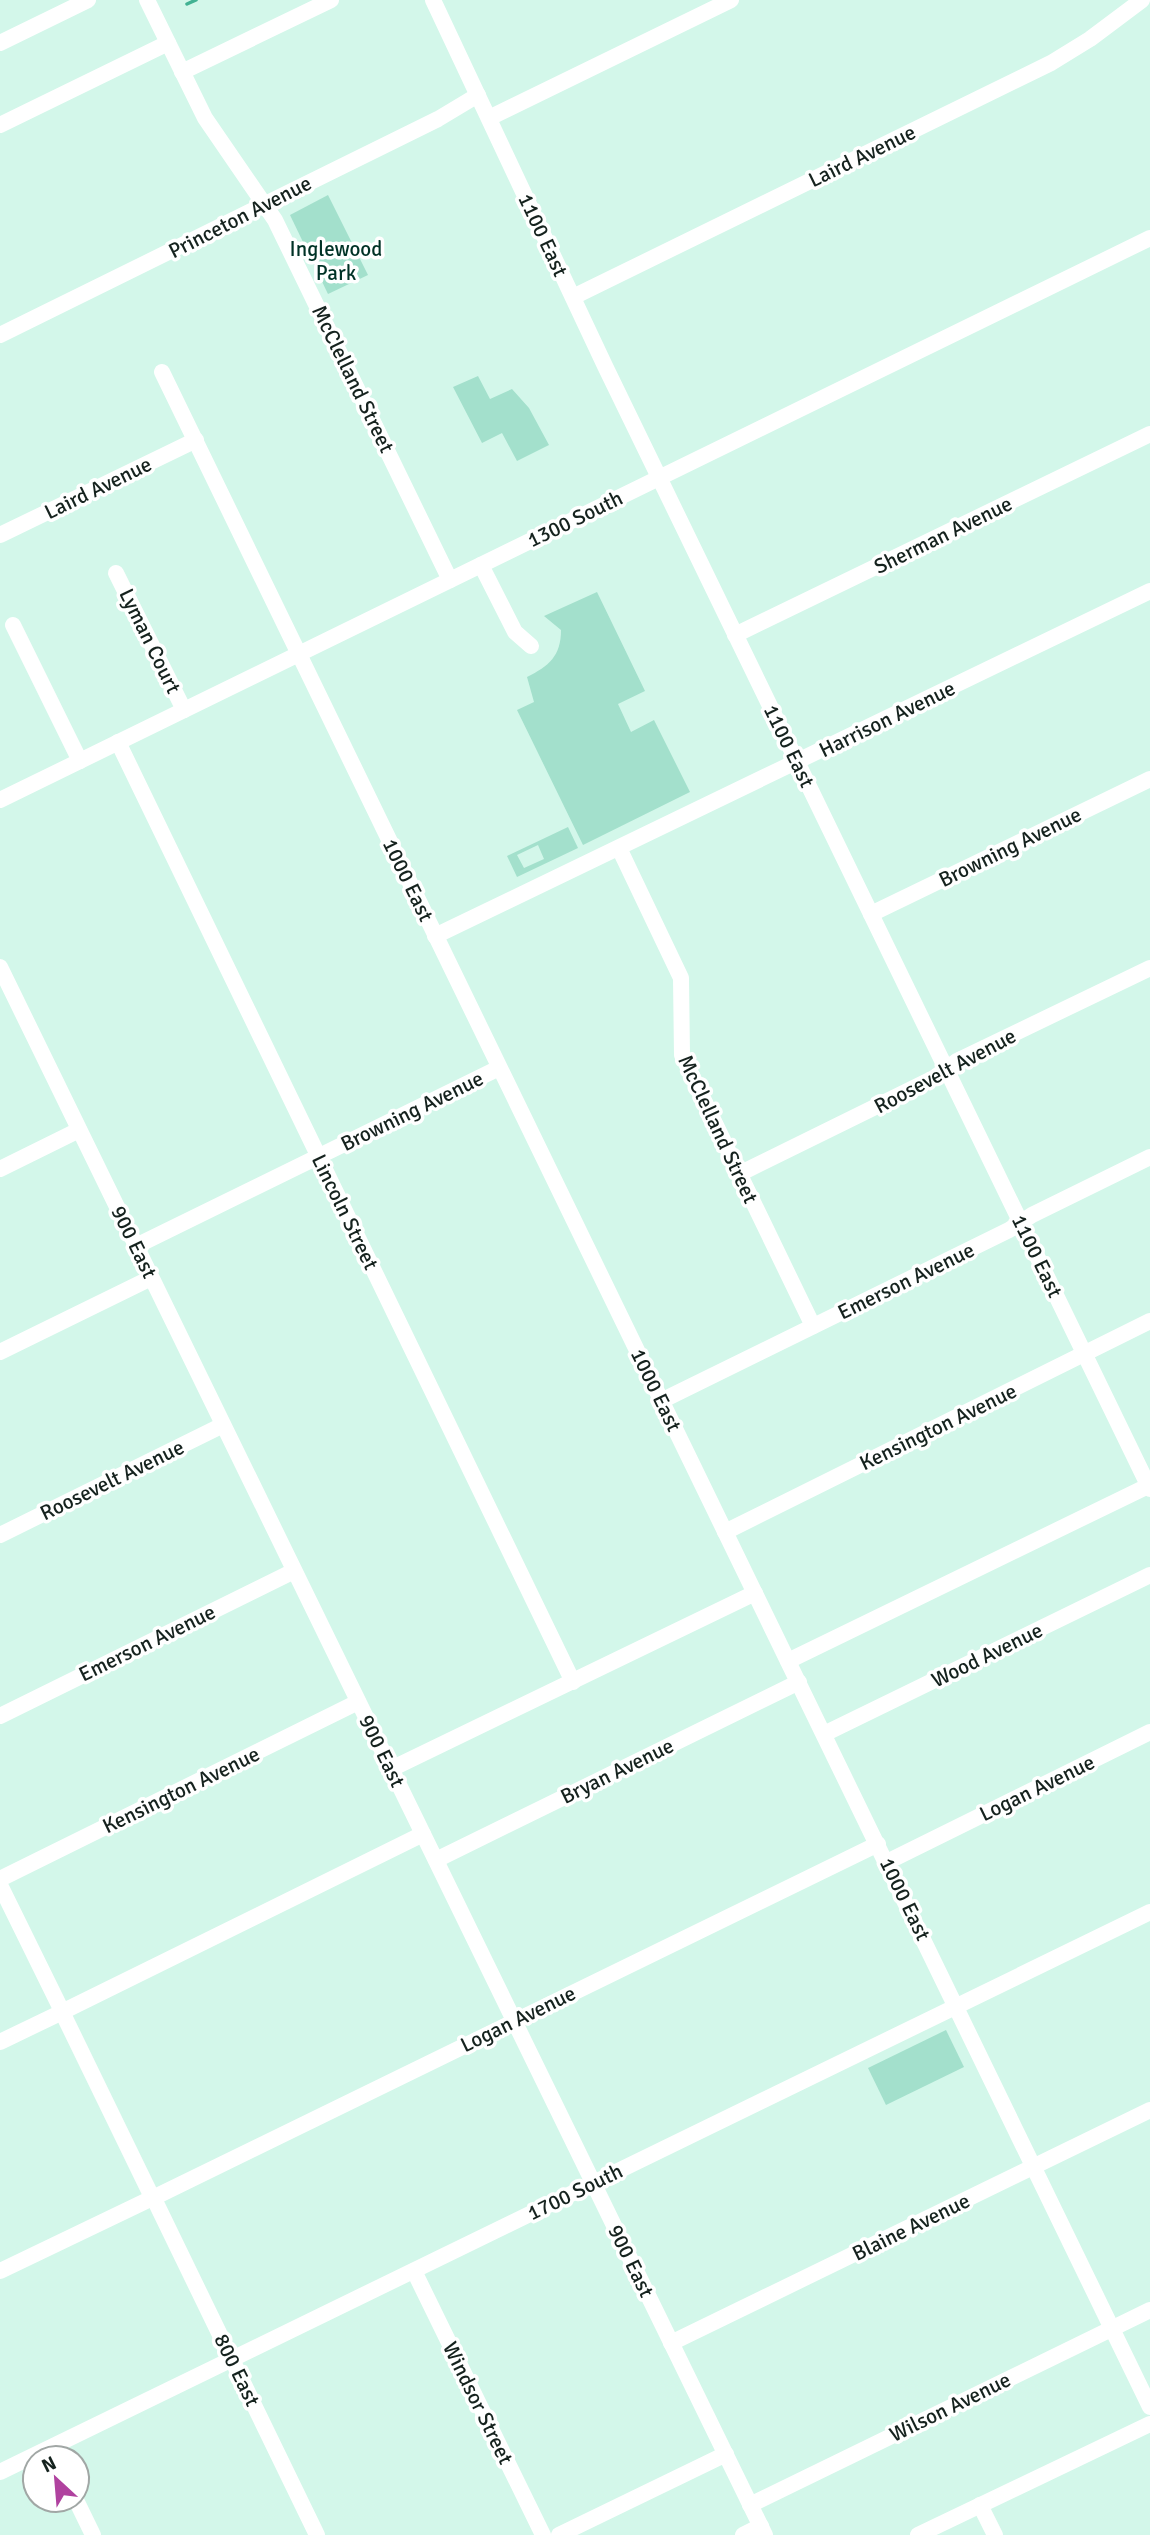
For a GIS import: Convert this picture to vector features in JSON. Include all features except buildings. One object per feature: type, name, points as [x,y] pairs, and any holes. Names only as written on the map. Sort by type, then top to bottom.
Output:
[{"type":"street","points":[[0,43],[88,0]]},
{"type":"street","name":"McClelland Street","points":[[147,0],[205,118],[265,204],[450,580]]},
{"type":"street","points":[[182,72],[331,0]]},
{"type":"street","name":"1100 East","points":[[433,0],[659,478],[1149,1486]]},
{"type":"street","points":[[489,118],[731,0]]},
{"type":"street","points":[[1115,0],[1122,15]]},
{"type":"street","name":"Laird Avenue","points":[[573,297],[1051,63],[1142,0]]},
{"type":"street","points":[[0,125],[168,43]]},
{"type":"street","name":"Princeton Avenue","points":[[0,335],[439,119],[478,95]]},
{"type":"street","name":"1300 South","points":[[0,800],[1150,238]]},
{"type":"street","name":"1000 East","points":[[162,372],[1150,2407]]},
{"type":"street","name":"Sherman Avenue","points":[[735,635],[1150,434]]},
{"type":"street","name":"Laird Avenue","points":[[0,535],[195,440]]},
{"type":"street","points":[[481,565],[515,632],[531,646]]},
{"type":"street","name":"Lyman Court","points":[[116,573],[184,710]]},
{"type":"street","name":"Harrison Avenue","points":[[435,936],[1150,591]]},
{"type":"street","points":[[13,625],[80,761]]},
{"type":"street","name":"Lincoln Street","points":[[118,743],[573,1682]]},
{"type":"street","name":"Browning Avenue","points":[[871,914],[1150,779]]},
{"type":"street","name":"McClelland Street","points":[[619,848],[681,978],[680,1051],[814,1326]]},
{"type":"street","name":"Roosevelt Avenue","points":[[740,1174],[934,1078],[957,1061],[1150,968]]},
{"type":"street","name":"900 East","points":[[2,978],[136,1246],[763,2531]]},
{"type":"street","name":"Browning Avenue","points":[[136,1246],[499,1068]]},
{"type":"street","points":[[0,1169],[79,1130]]},
{"type":"street","name":"Emerson Avenue","points":[[661,1401],[1150,1157]]},
{"type":"street","points":[[0,1352],[151,1278]]},
{"type":"street","name":"Kensington Avenue","points":[[725,1532],[1150,1321]]},
{"type":"street","name":"Roosevelt Avenue","points":[[0,1535],[223,1425]]},
{"type":"street","points":[[788,1661],[1149,1486]]},
{"type":"street","name":"Emerson Avenue","points":[[0,1716],[294,1571]]},
{"type":"street","name":"Wood Avenue","points":[[824,1734],[1150,1575]]},
{"type":"street","points":[[391,1769],[755,1592]]},
{"type":"street","name":"Bryan Avenue","points":[[436,1860],[799,1682]]},
{"type":"street","name":"Kensington Avenue","points":[[1,1881],[358,1702]]},
{"type":"street","name":"Logan Avenue","points":[[887,1863],[1150,1732]]},
{"type":"street","points":[[0,2042],[423,1834]]},
{"type":"street","name":"Logan Avenue","points":[[0,2271],[878,1844]]},
{"type":"street","name":"800 East","points":[[1,1881],[317,2535]]},
{"type":"street","name":"1700 South","points":[[70,2444],[232,2359],[1150,1912]]},
{"type":"street","name":"Blaine Avenue","points":[[671,2343],[1150,2110]]},
{"type":"street","name":"Windsor Street","points":[[414,2272],[542,2535]]},
{"type":"street","name":"Wilson Avenue","points":[[750,2504],[1150,2310]]},
{"type":"street","points":[[918,2535],[1150,2424]]},
{"type":"street","points":[[559,2535],[726,2454]]},
{"type":"street","name":"1700 South","points":[[0,2472],[21,2464]]},
{"type":"street","points":[[980,2505],[995,2535]]},
{"type":"street","points":[[83,2514],[93,2535]]},
{"type":"street","points":[[743,2535],[763,2531]]},
{"type":"green space","name":"Inglewood Park","points":[[328,195],[368,275],[328,294],[290,215]]},
{"type":"green space","points":[[478,376],[490,399],[512,389],[529,408],[549,445],[517,461],[502,433],[482,443],[453,387]]},
{"type":"green space","points":[[597,592],[645,691],[618,704],[631,732],[654,720],[690,792],[583,845],[517,710],[534,702],[527,677],[542,669],[559,647],[561,630],[544,616]]},
{"type":"green space","points":[[568,827],[578,848],[517,877],[507,856]],"holes":[[[538,845],[544,859],[524,868],[517,855]]]},
{"type":"green space","points":[[946,2030],[964,2067],[886,2105],[868,2068]]},
{"type":"waterway","points":[[187,4],[196,0]]}]
